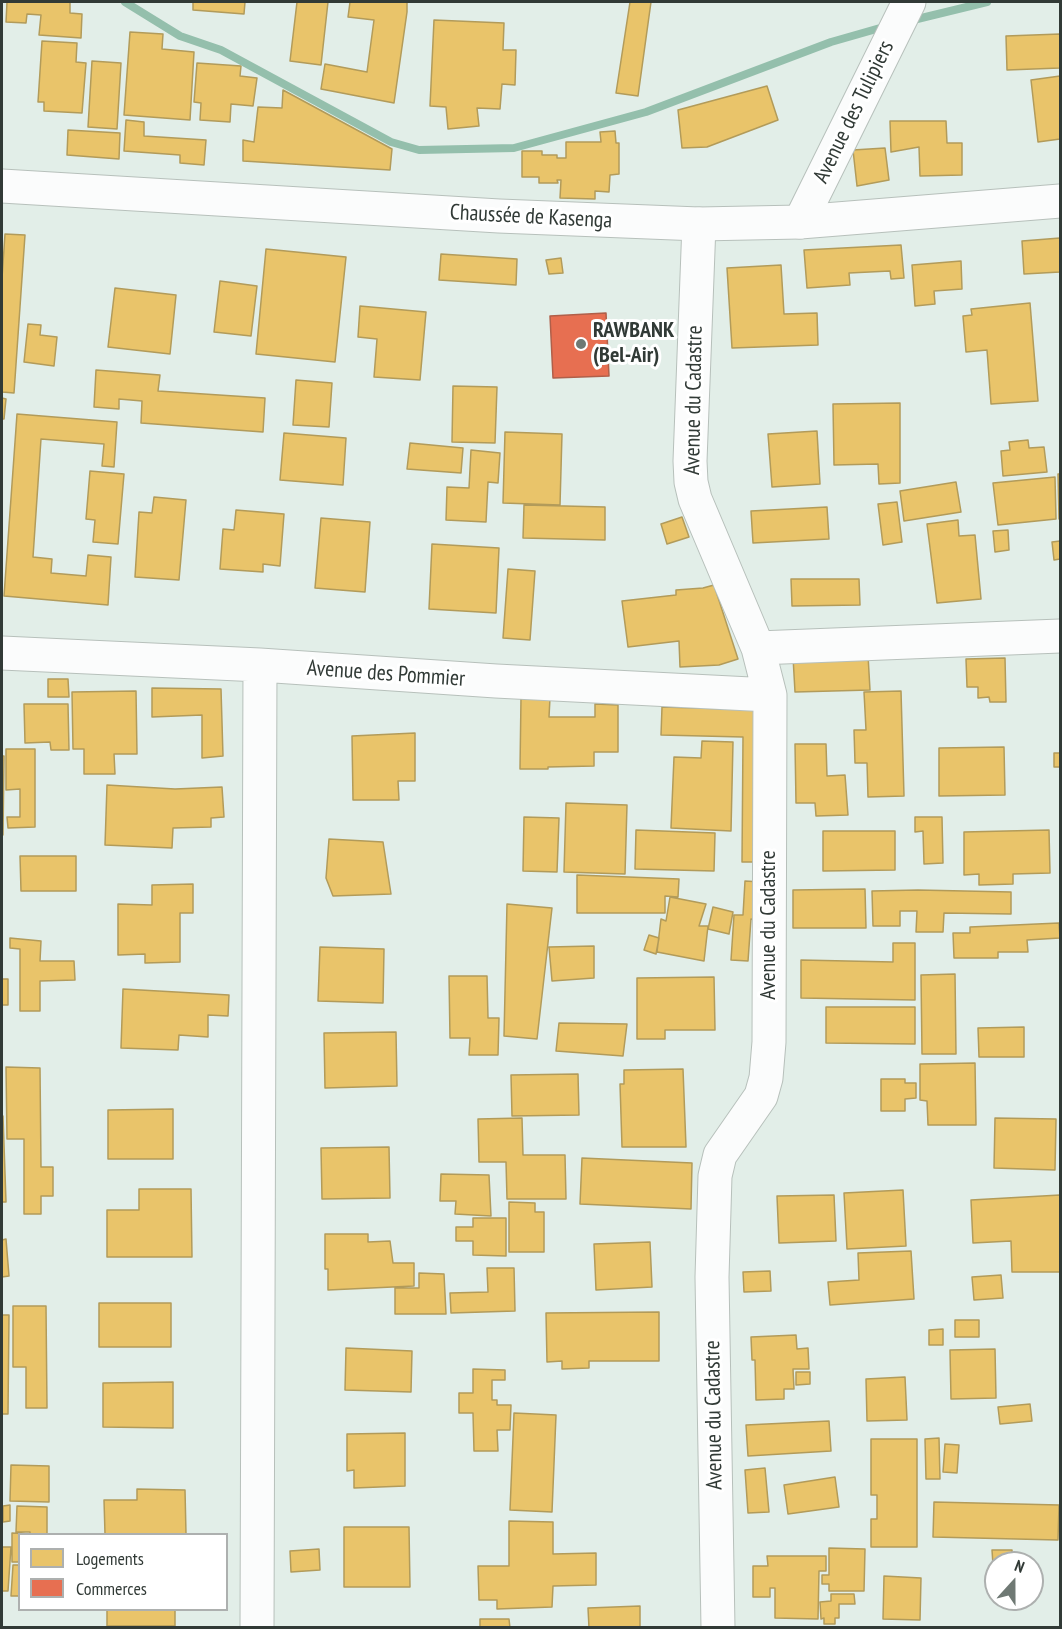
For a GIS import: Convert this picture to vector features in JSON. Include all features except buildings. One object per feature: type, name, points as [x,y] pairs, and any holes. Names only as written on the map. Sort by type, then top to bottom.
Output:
[{"type":"street","name":"Avenue des Tulipiers","points":[[800,222],[900,20]]},
{"type":"street","name":"Chaussée de Kasenga","points":[[2,186],[499,216],[699,224],[800,222],[1060,201]]},
{"type":"street","name":"Avenue du Cadastre","points":[[699,224],[691,482],[695,499],[758,648],[770,695],[769,1030],[766,1078],[761,1096],[720,1155],[715,1176],[712,1277],[718,1628]]},
{"type":"street","points":[[758,648],[1060,636]]},
{"type":"street","name":"Avenue des Pommier","points":[[2,653],[260,665],[496,681],[770,695]]},
{"type":"street","points":[[257,1628],[260,665]]},
{"type":"waterway","points":[[125,2],[180,36],[221,50],[391,142],[419,150],[514,148],[646,112],[831,42],[887,26]]},
{"type":"waterway","points":[[909,21],[987,2]]},
{"type":"place","name":"RAWBANK (Bel-Air)","points":[[581,344]]}]
